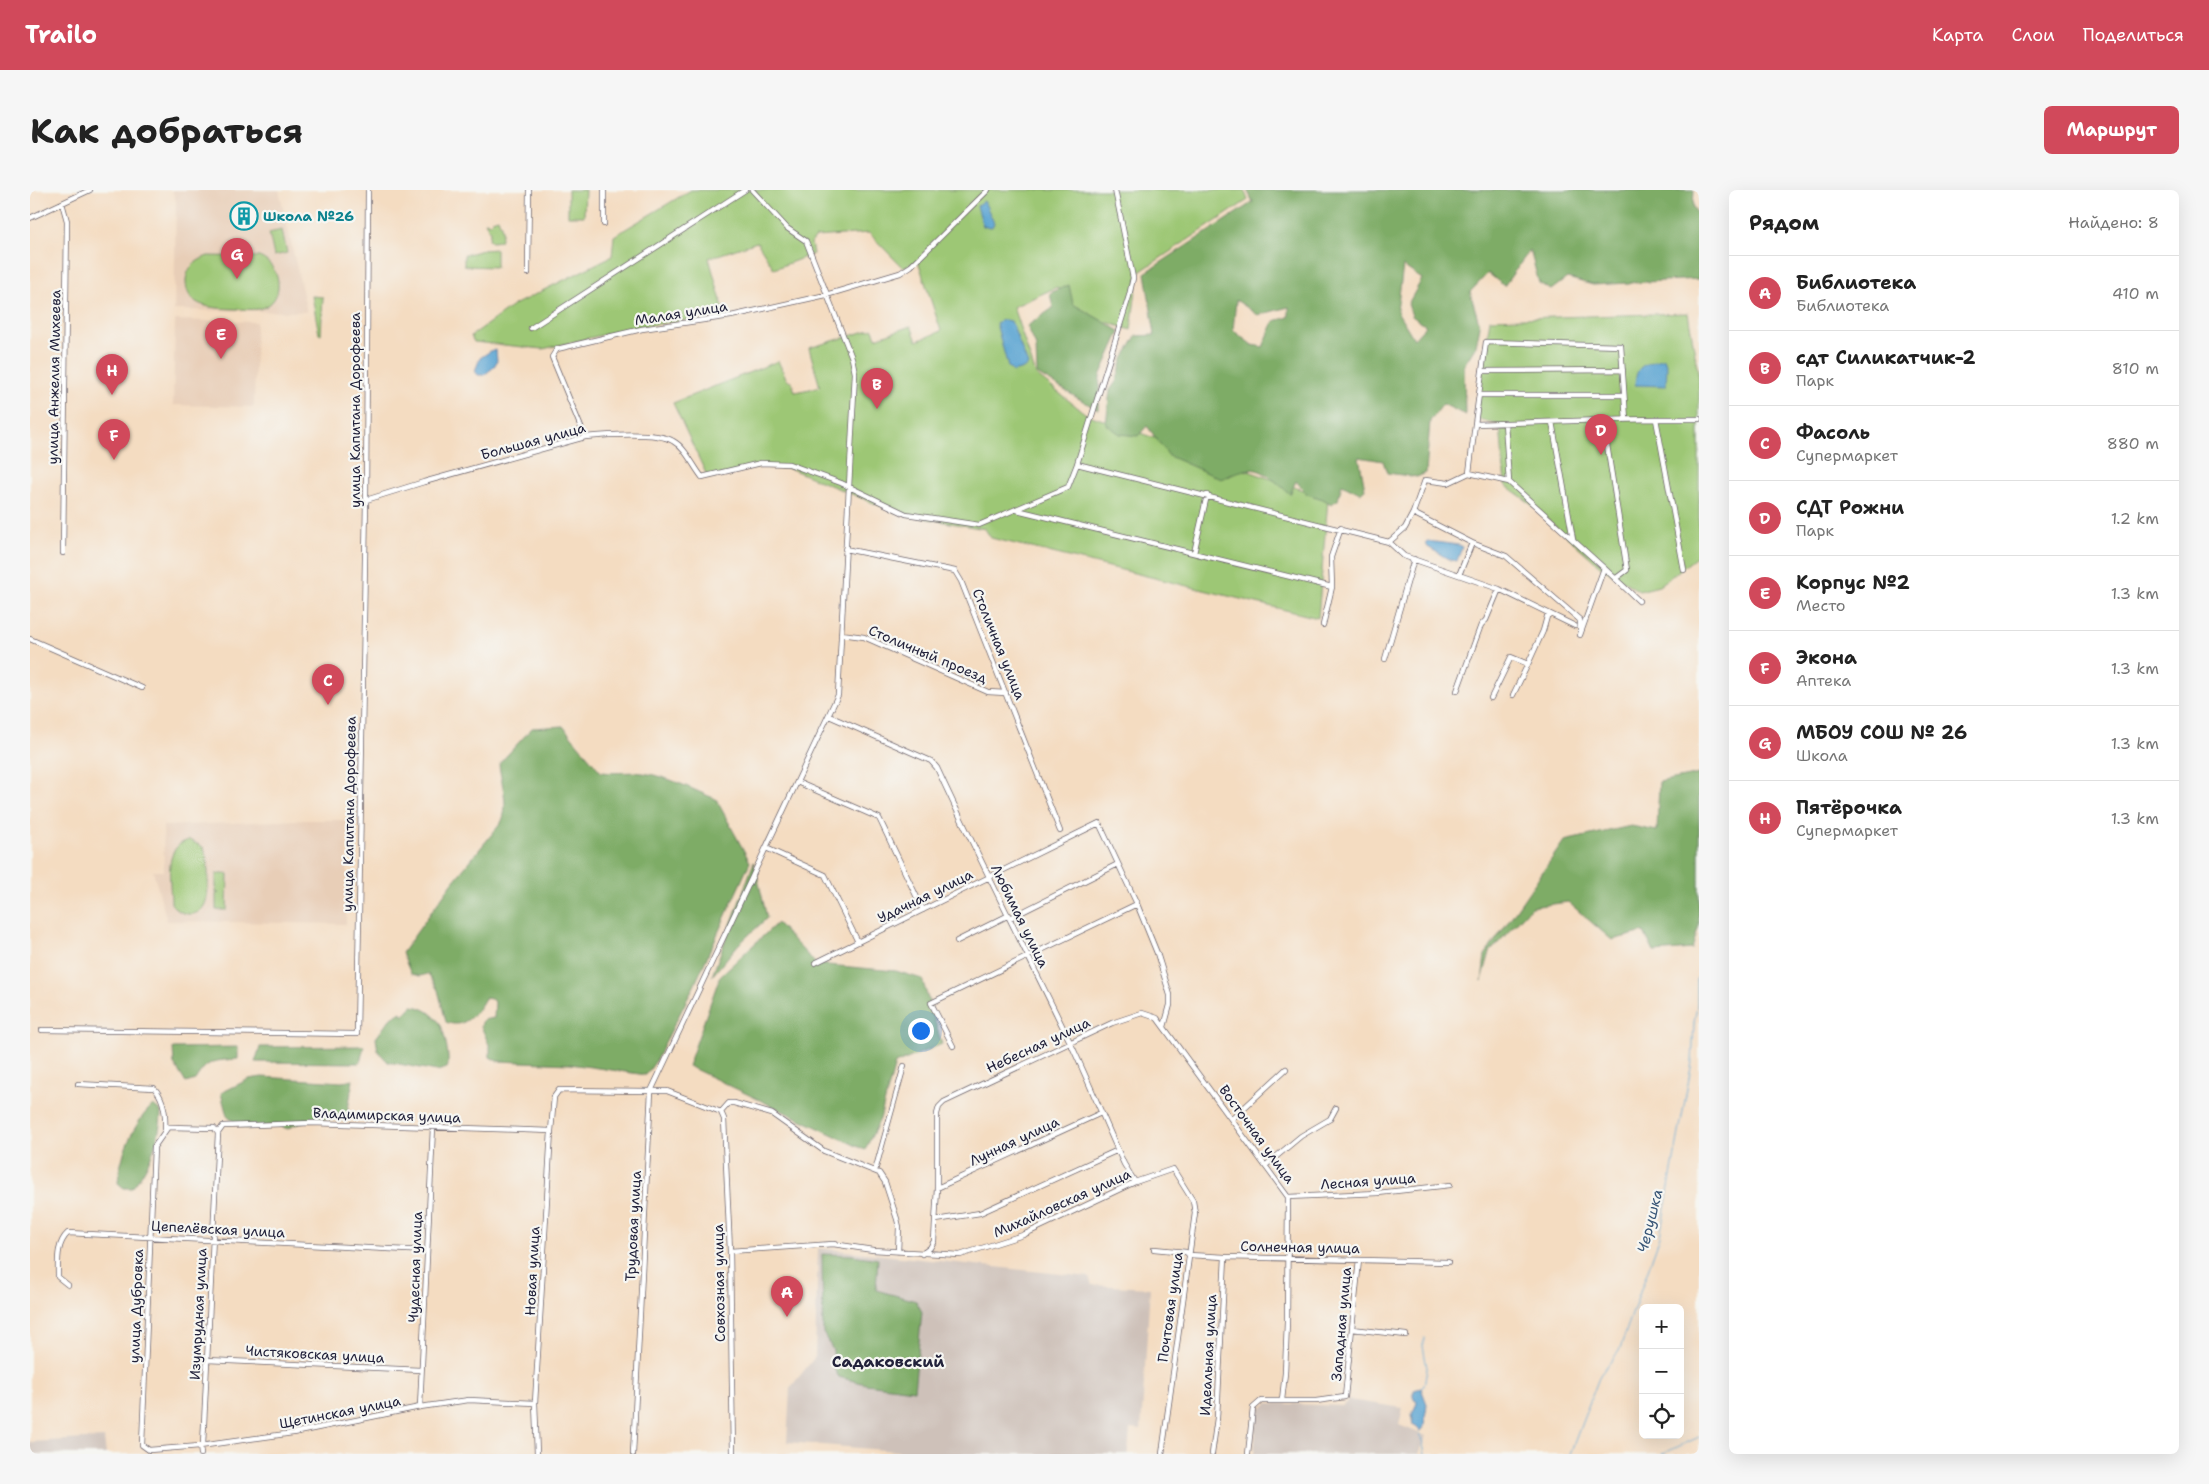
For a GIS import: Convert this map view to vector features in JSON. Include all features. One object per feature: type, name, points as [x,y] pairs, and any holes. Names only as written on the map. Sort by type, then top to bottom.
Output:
[{"type":"street","points":[[30,218],[90,190]]},
{"type":"street","name":"улица Капитана Дорофеева","points":[[42,1030],[357,1034],[366,500],[368,190]]},
{"type":"street","points":[[528,273],[529,190]]},
{"type":"street","points":[[604,190],[604,224]]},
{"type":"street","points":[[532,328],[686,226],[745,190]]},
{"type":"street","points":[[752,190],[787,228],[806,241],[852,358],[855,373],[838,695],[652,1091],[667,1091],[721,1112],[729,1104],[734,1103],[768,1112],[824,1151],[875,1171],[885,1182],[897,1219],[899,1227],[898,1252]]},
{"type":"street","name":"Малая улица","points":[[586,437],[552,357],[557,349],[642,329],[731,316],[826,295],[900,274],[911,266],[988,190]]},
{"type":"street","points":[[848,487],[906,514],[979,525],[1068,487],[1077,464],[1133,278],[1115,190]]},
{"type":"street","name":"улица Анжелия Михеева","points":[[62,203],[67,221],[63,553]]},
{"type":"street","points":[[1469,473],[1486,342],[1621,346],[1626,420]]},
{"type":"street","points":[[1482,371],[1623,370]]},
{"type":"street","points":[[1479,395],[1624,395]]},
{"type":"street","points":[[1475,424],[1699,419]]},
{"type":"street","points":[[1603,420],[1627,570],[1615,578]]},
{"type":"street","points":[[1656,420],[1684,570]]},
{"type":"street","points":[[1552,422],[1573,540]]},
{"type":"street","points":[[1505,423],[1509,482]]},
{"type":"street","name":"Большая улица","points":[[366,500],[586,437],[601,435],[663,436],[674,441],[682,448],[702,477],[761,463],[789,464],[848,487]]},
{"type":"street","points":[[1077,464],[1341,528],[1389,542],[1404,556],[1499,589],[1575,626]]},
{"type":"street","points":[[1389,542],[1405,528],[1413,513],[1425,480],[1448,483],[1469,473],[1509,482],[1639,601]]},
{"type":"street","points":[[1194,553],[1207,495]]},
{"type":"street","points":[[1016,509],[1332,587]]},
{"type":"street","points":[[1413,513],[1472,543],[1506,556],[1548,590],[1580,620],[1580,635],[1604,568]]},
{"type":"street","points":[[1323,625],[1332,587],[1331,557],[1341,528]]},
{"type":"street","points":[[1459,575],[1472,543]]},
{"type":"street","name":"Столичная улица","points":[[845,549],[955,571],[1006,693],[1060,831]]},
{"type":"street","points":[[1385,659],[1414,559]]},
{"type":"street","points":[[1457,691],[1481,624],[1486,620],[1499,589]]},
{"type":"street","points":[[1513,695],[1543,631],[1548,613]]},
{"type":"street","name":"Столичный проезд","points":[[841,634],[864,638],[988,692],[1006,693]]},
{"type":"street","points":[[30,639],[142,688]]},
{"type":"street","points":[[1490,698],[1512,657],[1528,664]]},
{"type":"street","name":"Любимая улица","points":[[828,716],[931,761],[937,768],[988,878],[1070,1042],[1118,1150],[1135,1182]]},
{"type":"street","points":[[797,782],[878,818],[923,910]]},
{"type":"street","name":"Удачная улица","points":[[815,963],[1098,824],[1118,864]]},
{"type":"street","points":[[766,848],[825,875],[858,942]]},
{"type":"street","points":[[957,941],[1118,864],[1157,953],[1170,996],[1170,1005],[1164,1027]]},
{"type":"street","points":[[953,1046],[931,1003],[1137,904]]},
{"type":"street","name":"Небесная улица","points":[[938,1188],[937,1114],[939,1107],[944,1102],[1112,1023],[1142,1013],[1157,1018]]},
{"type":"street","name":"Восточная улица","points":[[1157,1018],[1288,1197],[1285,1373],[1282,1400]]},
{"type":"street","points":[[875,1171],[904,1066]]},
{"type":"street","points":[[1232,1118],[1286,1069]]},
{"type":"street","name":"улица Дубровка","points":[[78,1084],[154,1088],[159,1094],[163,1105],[164,1132],[154,1147],[150,1236],[142,1446],[149,1450]]},
{"type":"street","name":"Новая улица","points":[[537,1454],[535,1403],[554,1097],[559,1090],[652,1091]]},
{"type":"street","name":"Трудовая улица","points":[[633,1454],[652,1091]]},
{"type":"street","points":[[1266,1165],[1301,1136],[1330,1119],[1336,1108]]},
{"type":"street","name":"Совхозная улица","points":[[721,1112],[724,1119],[730,1251],[733,1454]]},
{"type":"street","name":"Лунная улица","points":[[938,1188],[1101,1113]]},
{"type":"street","name":"Владимирская улица","points":[[218,1133],[223,1126],[312,1123],[551,1131]]},
{"type":"street","points":[[164,1132],[168,1127],[196,1127],[214,1128],[218,1133]]},
{"type":"street","name":"Чудесная улица","points":[[420,1408],[434,1127]]},
{"type":"street","name":"Изумрудная улица","points":[[201,1454],[218,1133]]},
{"type":"street","points":[[936,1220],[980,1213],[1118,1150]]},
{"type":"street","name":"Михайловская улица","points":[[730,1251],[833,1244],[898,1252],[960,1255],[1023,1235],[1135,1182],[1173,1169]]},
{"type":"street","name":"Почтовая улица","points":[[1162,1454],[1195,1213],[1193,1201],[1173,1169]]},
{"type":"street","name":"Лесная улица","points":[[1288,1197],[1378,1193],[1450,1185]]},
{"type":"street","points":[[922,1254],[930,1248],[934,1240],[938,1188]]},
{"type":"street","name":"Цепелёвская улица","points":[[68,1285],[58,1277],[58,1250],[62,1238],[68,1233],[427,1251]]},
{"type":"street","name":"Солнечная улица","points":[[1154,1248],[1186,1252],[1189,1255],[1224,1257],[1448,1262]]},
{"type":"street","name":"Идеальная улица","points":[[1212,1454],[1217,1418],[1224,1257]]},
{"type":"street","name":"Западная улица","points":[[1282,1400],[1340,1400],[1345,1397],[1359,1260]]},
{"type":"street","points":[[1352,1328],[1406,1335]]},
{"type":"street","name":"Чистяковская улица","points":[[207,1360],[422,1370]]},
{"type":"street","name":"Щетинская улица","points":[[149,1450],[202,1446],[292,1433],[469,1400],[535,1403]]},
{"type":"street","points":[[1248,1454],[1253,1408],[1261,1401],[1282,1400]]},
{"type":"shaded area","points":[[172,190],[279,190],[307,312],[174,310],[176,201]]},
{"type":"shaded area","points":[[175,320],[256,322],[254,407],[173,405]]},
{"type":"shaded area","points":[[298,820],[348,820],[346,924],[167,921],[153,871],[164,871],[163,826]]},
{"type":"shaded area","points":[[818,1248],[1089,1277],[1092,1285],[1150,1288],[1141,1430],[1130,1429],[1128,1454],[931,1454],[787,1442],[790,1388],[815,1357]]},
{"type":"shaded area","points":[[1349,1400],[1403,1408],[1399,1425],[1426,1436],[1419,1454],[1254,1454],[1257,1412],[1268,1403],[1342,1406]]},
{"type":"shaded area","points":[[104,1438],[106,1454],[30,1454],[30,1442]]},
{"type":"green space","points":[[568,190],[585,190],[584,216],[568,216]]},
{"type":"green space","points":[[691,190],[1244,190],[1248,200],[1138,273],[1131,330],[1072,311],[1057,287],[1013,307],[1036,375],[1086,414],[1328,499],[1318,618],[991,538],[985,529],[900,514],[791,469],[764,466],[708,478],[673,403],[778,361],[787,380],[792,382],[795,392],[820,387],[809,348],[873,329],[876,338],[911,326],[917,341],[941,331],[918,261],[903,268],[869,233],[816,237],[811,243],[813,254],[774,269],[757,242],[709,258],[725,315],[636,327],[543,349],[474,342],[471,336],[514,305],[612,256],[614,236]]},
{"type":"green space","points":[[1247,190],[1694,190],[1693,207],[1699,216],[1699,279],[1593,285],[1567,278],[1551,290],[1539,283],[1530,250],[1504,286],[1488,273],[1470,292],[1480,326],[1476,346],[1464,365],[1465,415],[1443,404],[1430,421],[1426,473],[1417,477],[1387,473],[1383,461],[1359,457],[1365,489],[1360,493],[1342,484],[1338,500],[1331,504],[1323,499],[1307,494],[1296,481],[1290,494],[1273,479],[1259,471],[1243,470],[1221,479],[1169,456],[1147,426],[1138,436],[1120,434],[1106,424],[1110,390],[1116,382],[1123,359],[1136,336],[1155,335],[1145,273],[1253,202]],"holes":[[[1403,266],[1422,279],[1408,304],[1412,316],[1426,326],[1414,339],[1397,311]],[[1236,300],[1258,315],[1289,307],[1289,317],[1274,321],[1263,347],[1252,345],[1233,330]]]},
{"type":"green space","points":[[498,218],[502,235],[500,241],[492,242],[489,240],[490,231],[485,222],[491,223],[492,220]]},
{"type":"green space","points":[[282,230],[287,253],[274,256],[269,233]]},
{"type":"green space","points":[[496,249],[496,267],[464,266],[464,255]]},
{"type":"green space","points":[[208,256],[259,257],[267,262],[277,276],[277,292],[274,300],[259,309],[228,309],[211,307],[196,302],[190,297],[187,290],[186,280],[188,271],[193,265]]},
{"type":"green space","points":[[1069,285],[1073,304],[1120,331],[1100,376],[1098,410],[1037,374],[1036,346],[1027,326],[1053,308],[1050,293]]},
{"type":"green space","points":[[312,296],[323,297],[321,335],[319,334]]},
{"type":"green space","points":[[1688,313],[1699,378],[1699,555],[1659,586],[1639,591],[1600,566],[1526,500],[1505,485],[1500,425],[1475,418],[1490,319]]},
{"type":"green space","points":[[563,726],[601,772],[638,772],[652,775],[671,780],[716,799],[750,862],[694,986],[655,1062],[646,1075],[570,1064],[497,1061],[490,1057],[490,1047],[481,1026],[483,1020],[494,1018],[495,1002],[485,998],[469,1019],[459,1024],[446,1022],[438,990],[428,974],[420,976],[411,974],[402,953],[452,883],[501,823],[504,816],[505,802],[499,764],[532,728]]},
{"type":"green space","points":[[1699,774],[1699,925],[1692,949],[1654,952],[1644,932],[1612,940],[1568,902],[1531,907],[1490,952],[1482,981],[1485,955],[1564,841],[1631,826],[1657,831],[1659,782]]},
{"type":"green space","points":[[189,840],[203,847],[208,866],[207,899],[202,909],[193,914],[183,913],[171,903],[171,857],[180,844]]},
{"type":"green space","points":[[754,862],[767,918],[738,945],[712,976]]},
{"type":"green space","points":[[216,874],[228,874],[227,910],[216,910],[216,894],[219,893],[216,893]]},
{"type":"green space","points":[[777,923],[816,964],[896,971],[922,979],[942,1044],[895,1064],[880,1119],[865,1150],[688,1066],[720,976]]},
{"type":"green space","points":[[412,1006],[427,1011],[441,1025],[448,1059],[447,1068],[437,1071],[388,1062],[378,1051],[376,1038],[390,1019],[401,1012],[403,1016]]},
{"type":"green space","points":[[364,1046],[360,1063],[255,1062],[260,1047]]},
{"type":"green space","points":[[238,1047],[238,1059],[212,1062],[204,1068],[195,1080],[186,1083],[174,1064],[173,1048]]},
{"type":"green space","points":[[262,1077],[342,1082],[353,1080],[346,1121],[330,1119],[308,1121],[288,1129],[277,1125],[246,1128],[235,1123],[227,1116],[221,1093],[249,1079]]},
{"type":"green space","points":[[153,1105],[161,1111],[159,1131],[153,1152],[144,1171],[132,1188],[124,1188],[118,1183],[125,1151],[139,1121]]},
{"type":"green space","points":[[822,1254],[852,1255],[878,1259],[876,1290],[916,1301],[922,1312],[914,1390],[866,1384],[839,1377],[834,1369],[833,1350],[823,1333]]},
{"type":"water","points":[[984,201],[994,223],[992,227],[983,226],[977,206]]},
{"type":"water","points":[[1003,320],[1011,321],[1028,365],[1023,369],[1013,372],[1008,367],[996,323]]},
{"type":"water","points":[[492,350],[496,350],[497,361],[494,367],[484,375],[478,375],[475,371],[480,358]]},
{"type":"water","points":[[1664,358],[1667,367],[1666,386],[1635,385],[1637,372],[1643,366]]},
{"type":"water","points":[[1427,541],[1462,547],[1457,561],[1450,560],[1426,546],[1425,543]]},
{"type":"water","points":[[1421,1388],[1427,1404],[1424,1426],[1420,1431],[1414,1425],[1412,1414],[1417,1403],[1414,1397],[1414,1390]]},
{"type":"waterway","name":"Черушка","points":[[1570,1454],[1600,1375],[1619,1351],[1660,1236],[1692,1062],[1697,1005],[1697,978]]},
{"type":"waterway","points":[[1421,1388],[1424,1386],[1427,1368],[1423,1346],[1424,1338]]},
{"type":"waterway","points":[[1420,1431],[1425,1454]]},
{"type":"waterway","points":[[1662,1454],[1699,1437]]},
{"type":"place","name":"Школа №26","points":[[244,216]]},
{"type":"place","name":"МБОУ СОШ № 26","points":[[237,279]]},
{"type":"place","name":"Корпус №2","points":[[221,359]]},
{"type":"place","name":"Пятёрочка","points":[[112,395]]},
{"type":"place","name":"сдт Силикатчик-2","points":[[877,409]]},
{"type":"place","name":"СДТ Рожни","points":[[1601,455]]},
{"type":"place","name":"Экона","points":[[114,460]]},
{"type":"place","name":"Фасоль","points":[[328,705]]},
{"type":"place","name":"Библиотека","points":[[787,1317]]},
{"type":"district","name":"Садаковский","points":[[888,1361]]}]
